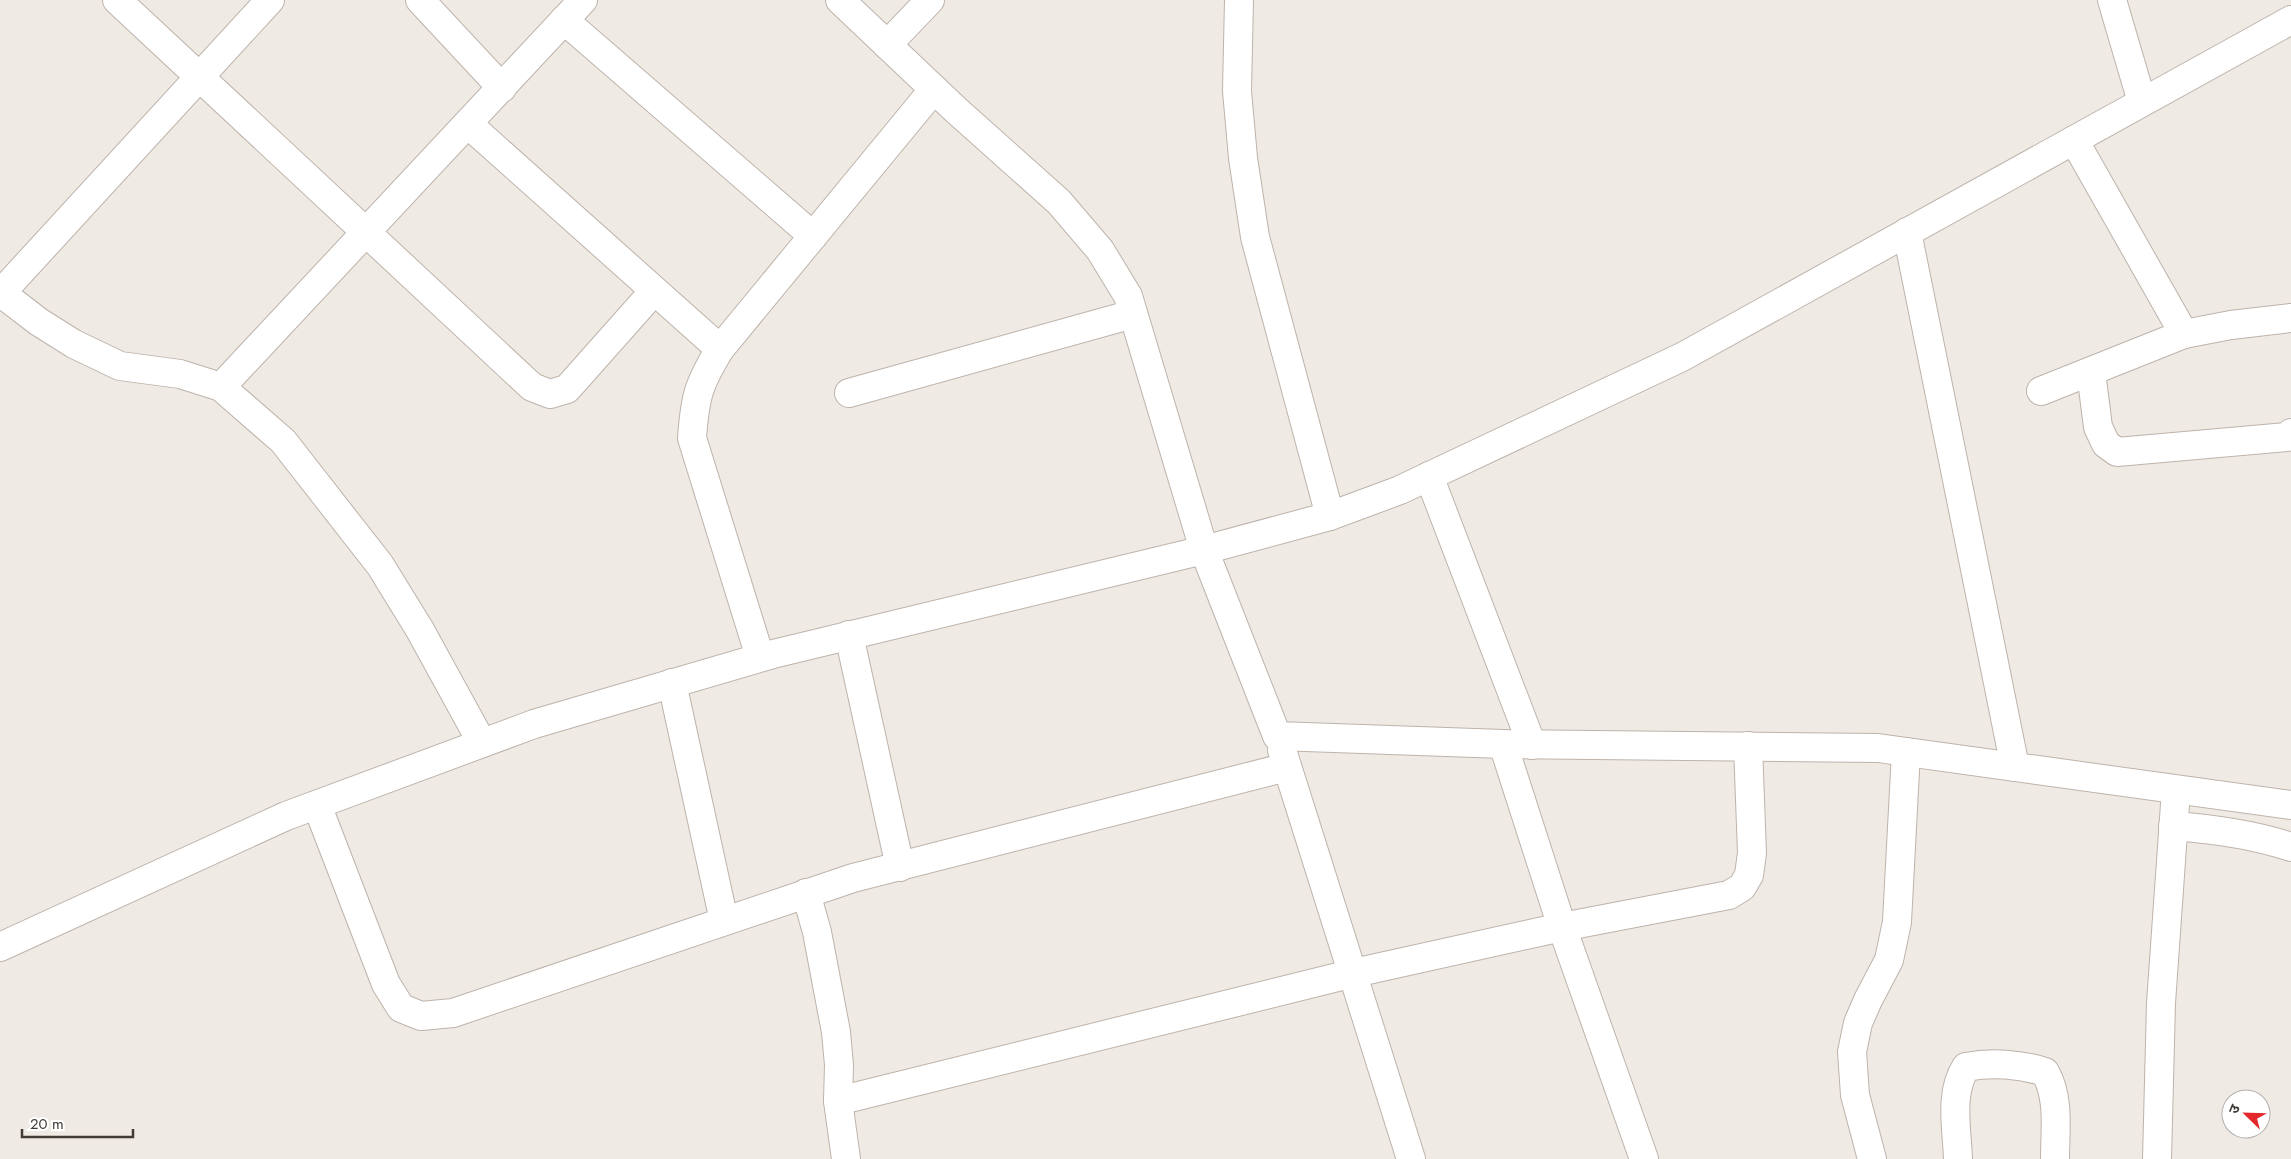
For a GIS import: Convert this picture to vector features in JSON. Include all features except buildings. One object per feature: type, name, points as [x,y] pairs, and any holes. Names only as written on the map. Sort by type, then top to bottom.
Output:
[{"type":"street","points":[[117,0],[199,78],[368,232],[532,387],[550,394],[567,389],[654,291]]},
{"type":"street","points":[[270,0],[1,293],[39,322],[74,344],[120,366],[180,374],[221,387],[283,441],[380,565],[420,630],[482,743]]},
{"type":"street","points":[[420,0],[502,88]]},
{"type":"street","points":[[221,387],[583,0]]},
{"type":"street","points":[[840,0],[934,89],[1059,202],[1100,250],[1128,296],[1204,550],[1277,736],[1354,973],[1411,1159]]},
{"type":"street","points":[[887,45],[930,0]]},
{"type":"street","points":[[1238,0],[1237,91],[1243,158],[1255,237],[1330,516]]},
{"type":"street","points":[[2112,0],[2142,102]]},
{"type":"street","points":[[564,20],[813,236]]},
{"type":"street","points":[[0,947],[286,816],[534,724],[760,657],[849,634],[1204,550],[1330,516],[1400,490],[1682,357],[2291,20]]},
{"type":"street","points":[[760,657],[692,438],[695,401],[704,376],[720,349],[934,89]]},
{"type":"street","points":[[468,124],[720,349]]},
{"type":"street","points":[[2074,140],[2184,334]]},
{"type":"street","points":[[1907,232],[2015,767]]},
{"type":"street","points":[[849,393],[1133,314]]},
{"type":"street","points":[[2041,391],[2184,334],[2231,325],[2291,318]]},
{"type":"street","points":[[2091,372],[2098,427],[2106,444],[2118,452],[2287,436],[2291,433]]},
{"type":"street","points":[[1429,476],[1532,745]]},
{"type":"street","points":[[849,634],[900,867]]},
{"type":"street","points":[[672,684],[724,921]]},
{"type":"street","points":[[1277,736],[1532,745],[1878,748],[2291,805]]},
{"type":"street","points":[[1503,744],[1562,927],[1644,1159]]},
{"type":"street","points":[[838,1101],[1354,973],[1562,927],[1729,895],[1742,887],[1749,874],[1752,853],[1748,746]]},
{"type":"street","points":[[1872,1159],[1855,1095],[1852,1052],[1858,1023],[1888,960],[1897,922],[1906,752]]},
{"type":"street","points":[[317,805],[386,984],[401,1008],[420,1016],[453,1013],[853,878],[1287,767]]},
{"type":"street","points":[[2157,1159],[2161,1003],[2176,790]]},
{"type":"street","points":[[2173,826],[2223,830],[2265,838],[2291,847]]},
{"type":"street","points":[[806,893],[817,932],[836,1032],[839,1065],[838,1101],[846,1159]]},
{"type":"street","points":[[1958,1159],[1956,1093],[1959,1078],[1966,1067],[1978,1065],[2028,1067],[2044,1072],[2051,1082],[2056,1103],[2055,1159]]}]
